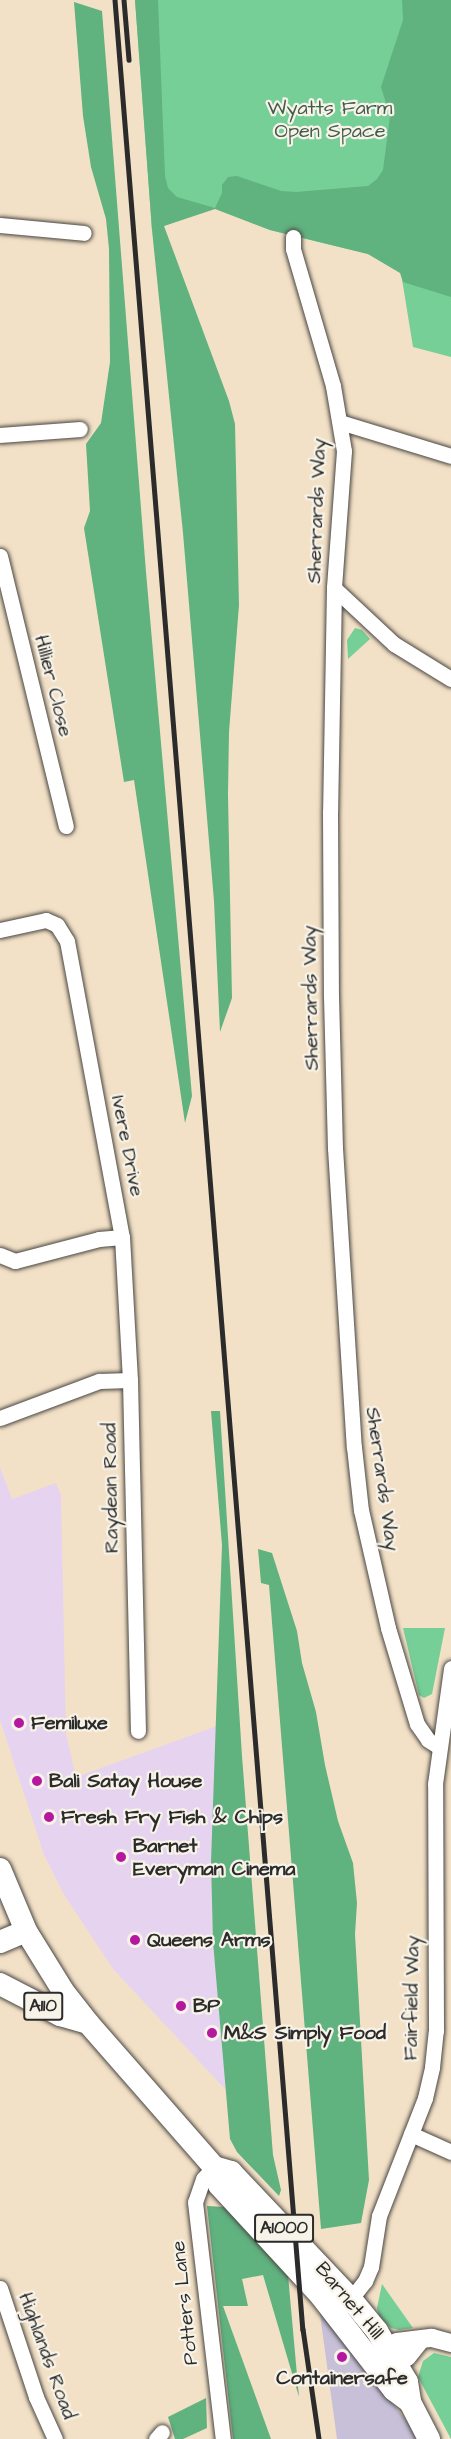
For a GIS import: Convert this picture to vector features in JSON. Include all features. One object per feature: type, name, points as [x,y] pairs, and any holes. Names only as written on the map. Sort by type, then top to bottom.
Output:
[{"type":"main road","name":"A1000","points":[[1,1878],[26,1931]]},
{"type":"main road","points":[[0,1942],[26,1931]]},
{"type":"main road","name":"Barnet Hill","points":[[26,1931],[63,1991],[88,2023],[214,2167],[219,2185],[321,2296],[347,2328],[386,2359]]},
{"type":"main road","name":"A110","points":[[0,1984],[60,2015],[88,2023]]},
{"type":"main road","name":"Barnet Hill","points":[[214,2167],[231,2172],[348,2300],[386,2359],[394,2390],[410,2402],[429,2439]]},
{"type":"street","points":[[0,225],[84,234]]},
{"type":"street","name":"Sherrards Way","points":[[293,237],[293,249],[333,386],[344,451],[334,588],[330,812],[334,1136],[354,1447],[361,1510],[388,1628],[417,1724],[428,1740],[439,1747]]},
{"type":"street","points":[[340,422],[451,456]]},
{"type":"street","points":[[0,435],[80,429]]},
{"type":"street","name":"Hillier Close","points":[[0,556],[66,826]]},
{"type":"street","points":[[334,588],[394,644],[451,679]]},
{"type":"street","name":"Ivere Drive","points":[[0,930],[40,920],[57,925],[67,941],[122,1237],[130,1380]]},
{"type":"street","points":[[0,1255],[15,1262],[99,1239],[122,1237]]},
{"type":"street","points":[[0,1418],[99,1381],[130,1380]]},
{"type":"street","name":"Raydean Road","points":[[130,1380],[138,1731]]},
{"type":"street","name":"Fairfield Way","points":[[348,2300],[364,2281],[371,2267],[379,2216],[425,2098],[432,2067],[436,2031],[435,1802],[439,1747],[451,1668]]},
{"type":"street","points":[[411,2134],[451,2152]]},
{"type":"street","name":"Potters Lane","points":[[214,2167],[203,2179],[195,2202],[223,2439]]},
{"type":"street","name":"Highlands Road","points":[[0,2288],[36,2397],[55,2439]]},
{"type":"street","points":[[321,2296],[348,2300],[347,2328]]},
{"type":"street","points":[[386,2359],[398,2342],[439,2338],[451,2343]]},
{"type":"shaded area","points":[[0,1467],[12,1499],[56,1483],[61,1495],[66,1734],[76,1777],[217,1726],[211,1862],[213,1942],[226,2090],[113,1969],[63,1893],[44,1855],[0,1720]]},
{"type":"shaded area","name":"Containersafe","points":[[319,2307],[411,2427],[417,2439],[337,2439]]},
{"type":"green space","name":"Wyatts Farm Open Space","points":[[135,0],[451,0],[451,357],[413,347],[401,273],[368,254],[270,230],[215,208],[152,230]]},
{"type":"green space","points":[[135,0],[158,0],[165,176],[168,188],[177,197],[215,208],[222,193],[222,185],[228,177],[237,176],[281,191],[296,192],[368,186],[377,179],[383,170],[390,116],[381,87],[403,20],[402,0],[451,0],[451,297],[403,282],[400,273],[368,254],[270,230],[215,209],[164,226],[229,401],[235,424],[239,605],[229,732],[228,795],[232,998],[220,1032],[214,901],[183,533],[152,230]]},
{"type":"green space","points":[[74,2],[102,11],[146,572],[192,1096],[185,1123],[134,780],[124,782],[84,528],[90,511],[86,444],[101,423],[110,362],[109,249],[106,219],[91,167],[83,116]]},
{"type":"green space","points":[[355,628],[362,630],[370,639],[348,659],[347,640]]},
{"type":"green space","points":[[211,1411],[220,1411],[242,1756],[273,2155],[281,2190],[279,2196],[237,2152],[230,2139],[213,1942],[211,1862],[222,1545]]},
{"type":"green space","points":[[258,1549],[272,1553],[297,1631],[302,1663],[316,1712],[338,1821],[353,1863],[357,1903],[355,1934],[369,2180],[361,2223],[321,2229],[269,1585],[261,1583]]},
{"type":"green space","points":[[403,1628],[445,1628],[432,1694],[424,1698],[419,1695]]},
{"type":"green space","points":[[207,2206],[225,2207],[288,2275],[299,2397],[263,2275],[242,2279],[248,2306],[223,2306],[271,2439],[233,2439]]},
{"type":"green space","points":[[382,2284],[413,2328],[399,2330],[391,2328],[379,2316],[377,2308]]},
{"type":"green space","points":[[434,2353],[451,2357],[451,2439],[418,2377],[423,2361]]},
{"type":"green space","points":[[206,2398],[207,2428],[183,2439],[175,2439],[168,2417]]},
{"type":"railway","points":[[115,0],[303,2329],[319,2439]]},
{"type":"railway","points":[[124,0],[129,60]]},
{"type":"place","name":"Femiluxe","points":[[19,1723]]},
{"type":"place","name":"Bali Satay House","points":[[37,1781]]},
{"type":"place","name":"Fresh Fry Fish & Chips","points":[[49,1817]]},
{"type":"place","name":"Barnet Everyman Cinema","points":[[121,1857]]},
{"type":"place","name":"Queens Arms","points":[[135,1940]]},
{"type":"place","name":"BP","points":[[181,2006]]},
{"type":"place","name":"M&S Simply Food","points":[[212,2033]]},
{"type":"place","name":"Containersafe","points":[[342,2357]]}]
